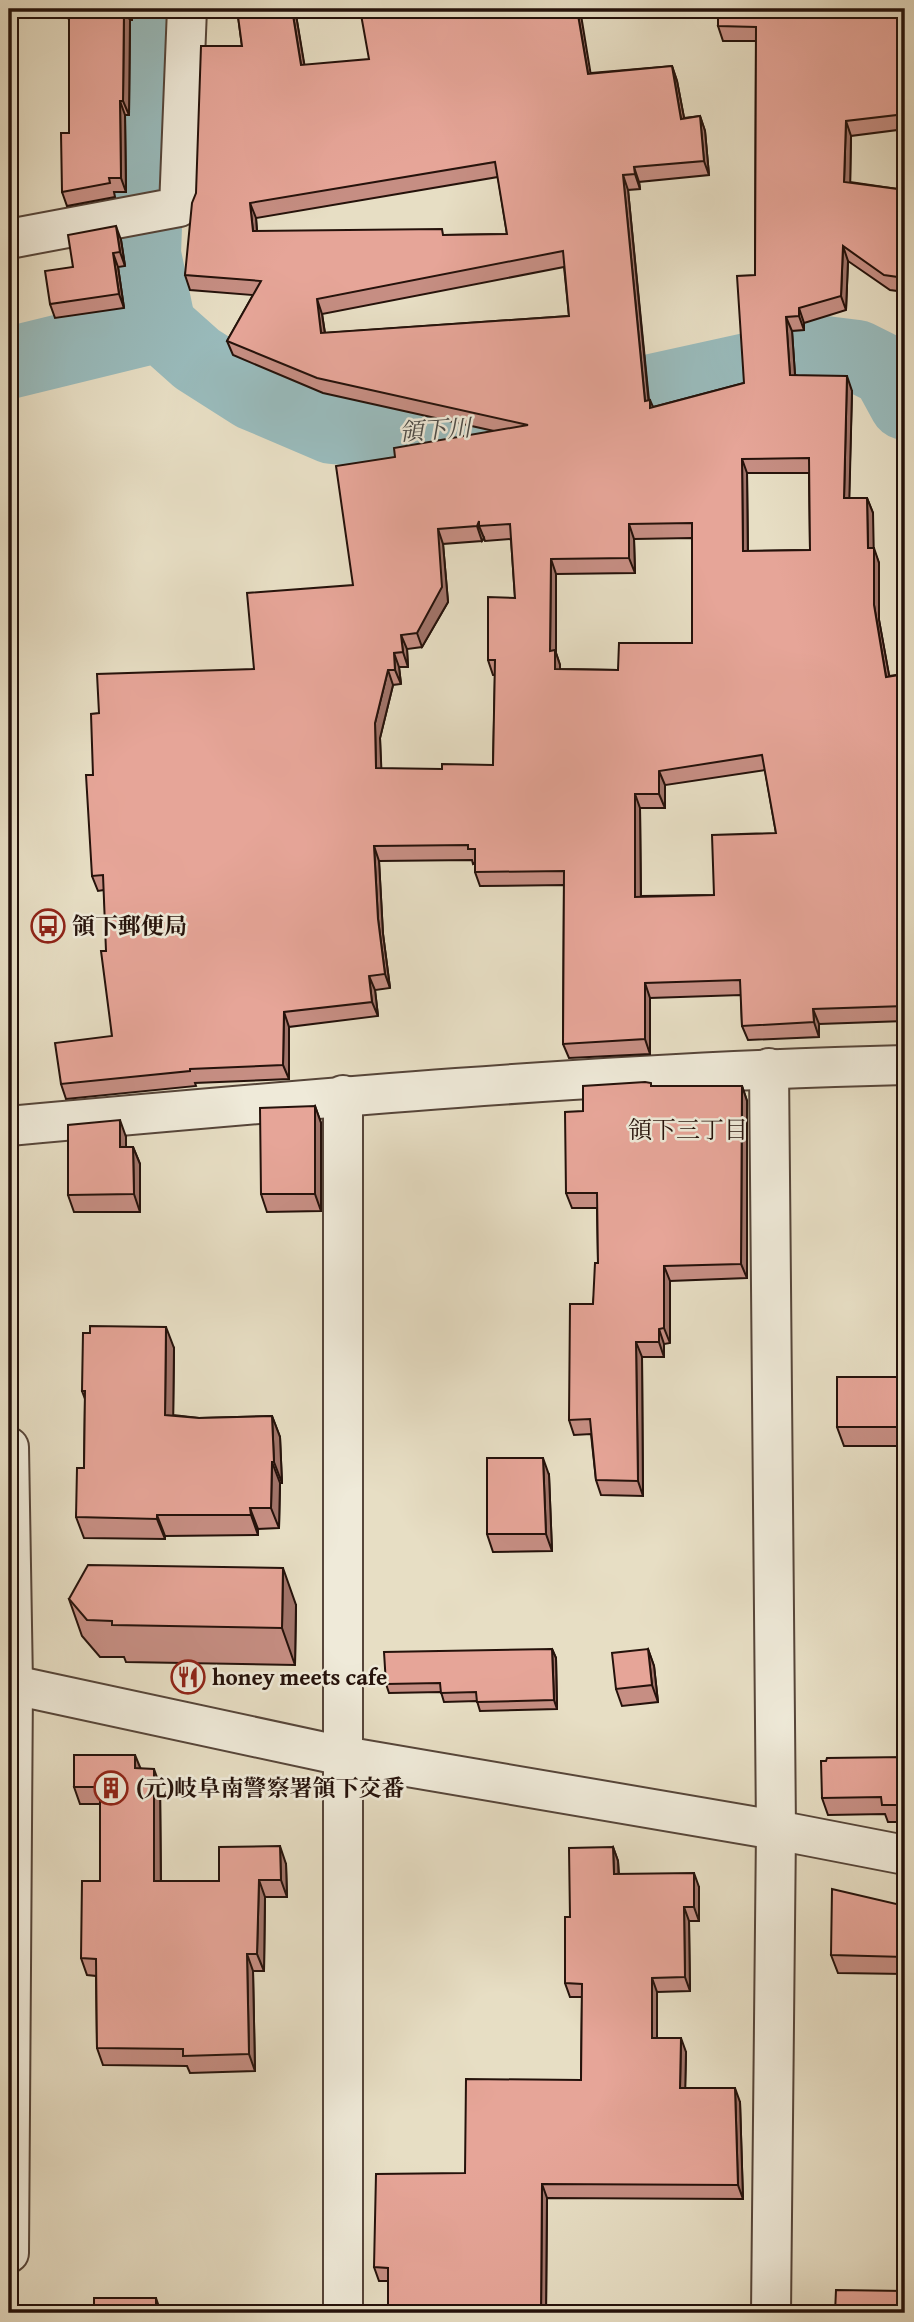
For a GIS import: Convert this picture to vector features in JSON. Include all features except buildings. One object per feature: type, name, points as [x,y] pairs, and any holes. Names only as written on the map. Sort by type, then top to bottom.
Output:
[{"type":"street","points":[[9,239],[179,207],[187,9]]},
{"type":"street","points":[[9,1126],[343,1096],[769,1068],[905,1065]]},
{"type":"street","points":[[769,1068],[776,1830],[771,2313]]},
{"type":"street","points":[[343,1096],[343,2313]]},
{"type":"street","points":[[9,1447],[9,2253]]},
{"type":"street","points":[[11,1684],[343,1756],[776,1830],[905,1855]]},
{"type":"waterway","points":[[154,9],[145,254],[160,326]]},
{"type":"waterway","name":"領下川","points":[[9,363],[160,326],[197,359],[252,394],[332,428],[406,435],[493,425],[825,352],[857,356],[887,371],[905,404]]},
{"type":"place","name":"領下郵便局","points":[[48,926]]},
{"type":"place","name":"honey meets cafe","points":[[188,1677]]},
{"type":"place","name":"(元)岐阜南警察署領下交番","points":[[111,1788]]},
{"type":"district","name":"領下三丁目","points":[[688,1130]]}]
